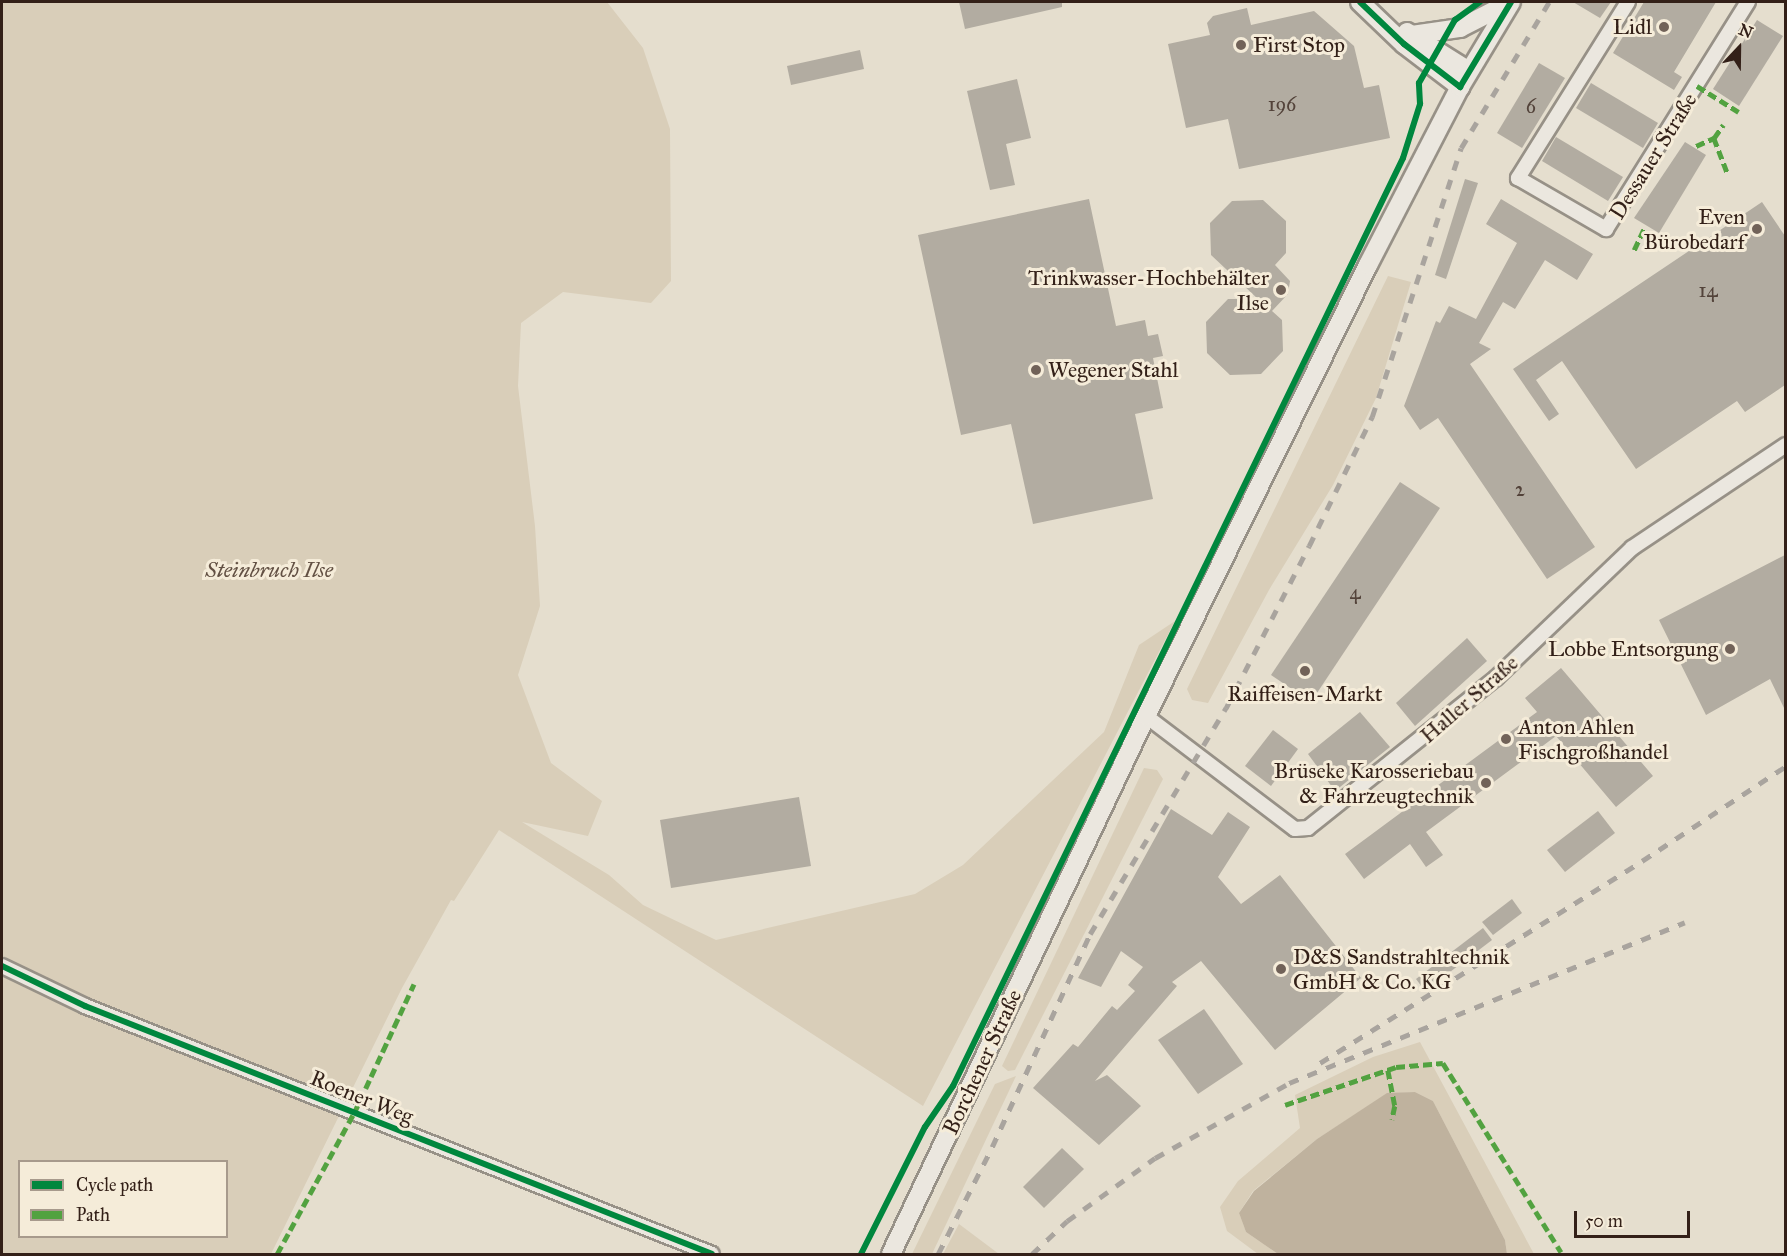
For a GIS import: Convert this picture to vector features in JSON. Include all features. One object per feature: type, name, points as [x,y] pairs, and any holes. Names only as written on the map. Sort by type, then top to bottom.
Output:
[{"type":"main road","points":[[1360,2],[1404,44],[1465,79]]},
{"type":"main road","points":[[1412,34],[1460,28],[1511,2]]},
{"type":"main road","name":"Borchener Straße","points":[[891,1254],[1146,716],[1368,265],[1465,79],[1511,2]]},
{"type":"main road","points":[[1381,20],[1412,34],[1465,79]]},
{"type":"street","name":"Dessauer Straße","points":[[1628,2],[1518,178],[1606,229],[1748,2]]},
{"type":"street","name":"Haller Straße","points":[[1146,716],[1295,829],[1308,828],[1496,678],[1632,548],[1785,445]]},
{"type":"street","name":"Roener Weg","points":[[2,966],[85,1006],[712,1254]]},
{"type":"green space","name":"Steinbruch Ilse","points":[[2,2],[607,2],[643,48],[670,129],[671,281],[651,303],[563,292],[521,323],[518,386],[535,526],[540,606],[518,675],[551,763],[602,801],[588,836],[522,822],[609,875],[643,905],[716,940],[915,894],[963,865],[1104,732],[1139,645],[1175,621],[923,1106],[499,830],[454,901],[451,900],[402,988],[271,1254],[2,1254]]},
{"type":"green space","points":[[1388,276],[1411,282],[1376,398],[1333,485],[1269,590],[1208,703],[1192,700],[1187,689]]},
{"type":"green space","points":[[1144,768],[1157,770],[1163,779],[1015,1070],[1008,1071],[1002,1066]]},
{"type":"green space","points":[[1420,1042],[1534,1254],[1507,1254],[1505,1240],[1433,1101],[1415,1092],[1387,1094],[1317,1139],[1253,1191],[1239,1213],[1246,1232],[1278,1254],[1258,1254],[1227,1231],[1220,1207],[1238,1181],[1300,1128],[1295,1095],[1373,1057]]},
{"type":"green space","points":[[1016,1076],[932,1254],[912,1254],[995,1084]]},
{"type":"green space","points":[[959,1224],[999,1254],[943,1254]]},
{"type":"shaded area","points":[[1415,1092],[1433,1101],[1505,1240],[1507,1254],[1278,1254],[1246,1232],[1239,1213],[1254,1191],[1317,1139],[1387,1093]]},
{"type":"building","points":[[959,2],[1062,2],[1062,7],[965,29]]},
{"type":"building","points":[[1573,2],[1611,2],[1600,18]]},
{"type":"building","name":"Lidl","points":[[1644,2],[1716,2],[1674,72],[1682,77],[1674,90],[1613,53]]},
{"type":"building","points":[[1247,8],[1251,25],[1314,11],[1354,46],[1364,88],[1379,85],[1390,138],[1239,169],[1228,119],[1186,128],[1168,44],[1210,35],[1207,23],[1213,16]]},
{"type":"building","points":[[1757,20],[1783,36],[1739,106],[1713,89]]},
{"type":"building","points":[[860,50],[864,69],[791,85],[787,66]]},
{"type":"building","points":[[1539,63],[1565,78],[1522,148],[1497,133]]},
{"type":"building","points":[[1017,79],[1031,138],[1006,144],[1015,185],[990,190],[967,91]]},
{"type":"building","points":[[1591,83],[1658,123],[1643,148],[1576,108]]},
{"type":"building","points":[[1556,137],[1623,177],[1608,201],[1542,161]]},
{"type":"building","points":[[1685,142],[1706,155],[1659,233],[1634,218]]},
{"type":"building","points":[[1465,179],[1478,183],[1446,279],[1435,275]]},
{"type":"building","name":"Wegener Stahl","points":[[1089,199],[1116,326],[1145,320],[1148,336],[1158,334],[1163,356],[1153,358],[1163,408],[1135,414],[1153,499],[1033,524],[1011,424],[961,435],[918,235]]},
{"type":"building","points":[[1501,199],[1593,254],[1577,280],[1545,260],[1515,309],[1503,302],[1479,343],[1491,349],[1470,364],[1595,547],[1547,579],[1438,418],[1420,430],[1404,406],[1436,321],[1440,323],[1449,306],[1476,319],[1517,243],[1486,224]]},
{"type":"building","name":"Trinkwasser-Hochbehälter Ilse","points":[[1263,200],[1286,221],[1286,253],[1275,265],[1290,281],[1288,294],[1272,311],[1282,320],[1283,351],[1261,374],[1230,375],[1207,353],[1206,322],[1228,299],[1258,299],[1211,255],[1210,223],[1232,201]]},
{"type":"building","points":[[1762,202],[1785,236],[1785,385],[1745,412],[1737,401],[1636,469],[1562,361],[1536,380],[1559,414],[1549,421],[1513,369]]},
{"type":"building","points":[[1400,482],[1440,508],[1311,702],[1271,675]]},
{"type":"building","name":"Lobbe Entsorgung","points":[[1785,555],[1785,710],[1770,679],[1706,715],[1659,620]]},
{"type":"building","points":[[1467,638],[1487,661],[1415,726],[1396,703]]},
{"type":"building","points":[[1561,668],[1653,776],[1616,807],[1556,736],[1426,832],[1443,855],[1426,867],[1410,844],[1364,879],[1345,854],[1537,712],[1525,698]]},
{"type":"building","points":[[1360,712],[1390,747],[1335,791],[1308,754]]},
{"type":"building","points":[[1273,730],[1298,749],[1271,786],[1245,766]]},
{"type":"building","points":[[799,797],[811,866],[671,888],[660,820]]},
{"type":"building","points":[[1171,809],[1212,835],[1228,812],[1250,827],[1218,877],[1241,904],[1280,875],[1361,978],[1275,1050],[1201,961],[1172,982],[1177,986],[1095,1081],[1107,1075],[1141,1106],[1099,1145],[1033,1088],[1073,1044],[1078,1047],[1112,1006],[1117,1010],[1135,991],[1128,985],[1143,967],[1121,951],[1101,987],[1078,978]]},
{"type":"building","points":[[1598,811],[1615,833],[1565,872],[1547,850]]},
{"type":"building","points":[[1512,899],[1522,913],[1493,935],[1482,922]]},
{"type":"building","points":[[1483,928],[1492,940],[1425,991],[1416,979]]},
{"type":"building","points":[[1204,1009],[1243,1064],[1198,1094],[1158,1040]]},
{"type":"building","points":[[1062,1148],[1084,1169],[1044,1208],[1023,1187]]},
{"type":"railway","points":[[938,1254],[992,1147],[1090,934],[1226,708],[1372,417],[1461,148],[1549,2]]},
{"type":"railway","points":[[1320,1063],[1642,861],[1786,766]]},
{"type":"railway","points":[[1032,1254],[1067,1221],[1155,1158],[1289,1083],[1685,922]]},
{"type":"marked path","points":[[1697,86],[1739,112]]},
{"type":"marked path","points":[[1696,146],[1714,138],[1723,125]]},
{"type":"marked path","points":[[1714,138],[1728,175]]},
{"type":"marked path","points":[[1634,250],[1644,229]]},
{"type":"marked path","points":[[277,1254],[354,1113],[414,984]]},
{"type":"marked path","points":[[1285,1105],[1396,1067],[1443,1063],[1561,1252]]},
{"type":"marked path","points":[[1388,1070],[1395,1106],[1392,1120]]},
{"type":"cycle path","points":[[1360,2],[1404,44],[1460,87],[1511,2]]},
{"type":"cycle path","points":[[861,1254],[925,1127],[953,1086],[1403,158],[1420,104],[1419,83],[1455,20],[1480,2]]},
{"type":"cycle path","points":[[2,966],[85,1006],[712,1254]]},
{"type":"place","name":"Lidl","points":[[1664,27]]},
{"type":"place","name":"First Stop","points":[[1241,45]]},
{"type":"place","name":"Even Bürobedarf","points":[[1757,229]]},
{"type":"place","name":"Trinkwasser-Hochbehälter Ilse","points":[[1281,290]]},
{"type":"place","name":"Wegener Stahl","points":[[1036,370]]},
{"type":"place","name":"Lobbe Entsorgung","points":[[1730,649]]},
{"type":"place","name":"Raiffeisen-Markt","points":[[1305,671]]},
{"type":"place","name":"Anton Ahlen Fischgroßhandel","points":[[1506,739]]},
{"type":"place","name":"Brüseke Karosseriebau & Fahrzeugtechnik","points":[[1486,783]]},
{"type":"place","name":"D&S Sandstrahltechnik GmbH & Co. KG","points":[[1281,969]]}]
